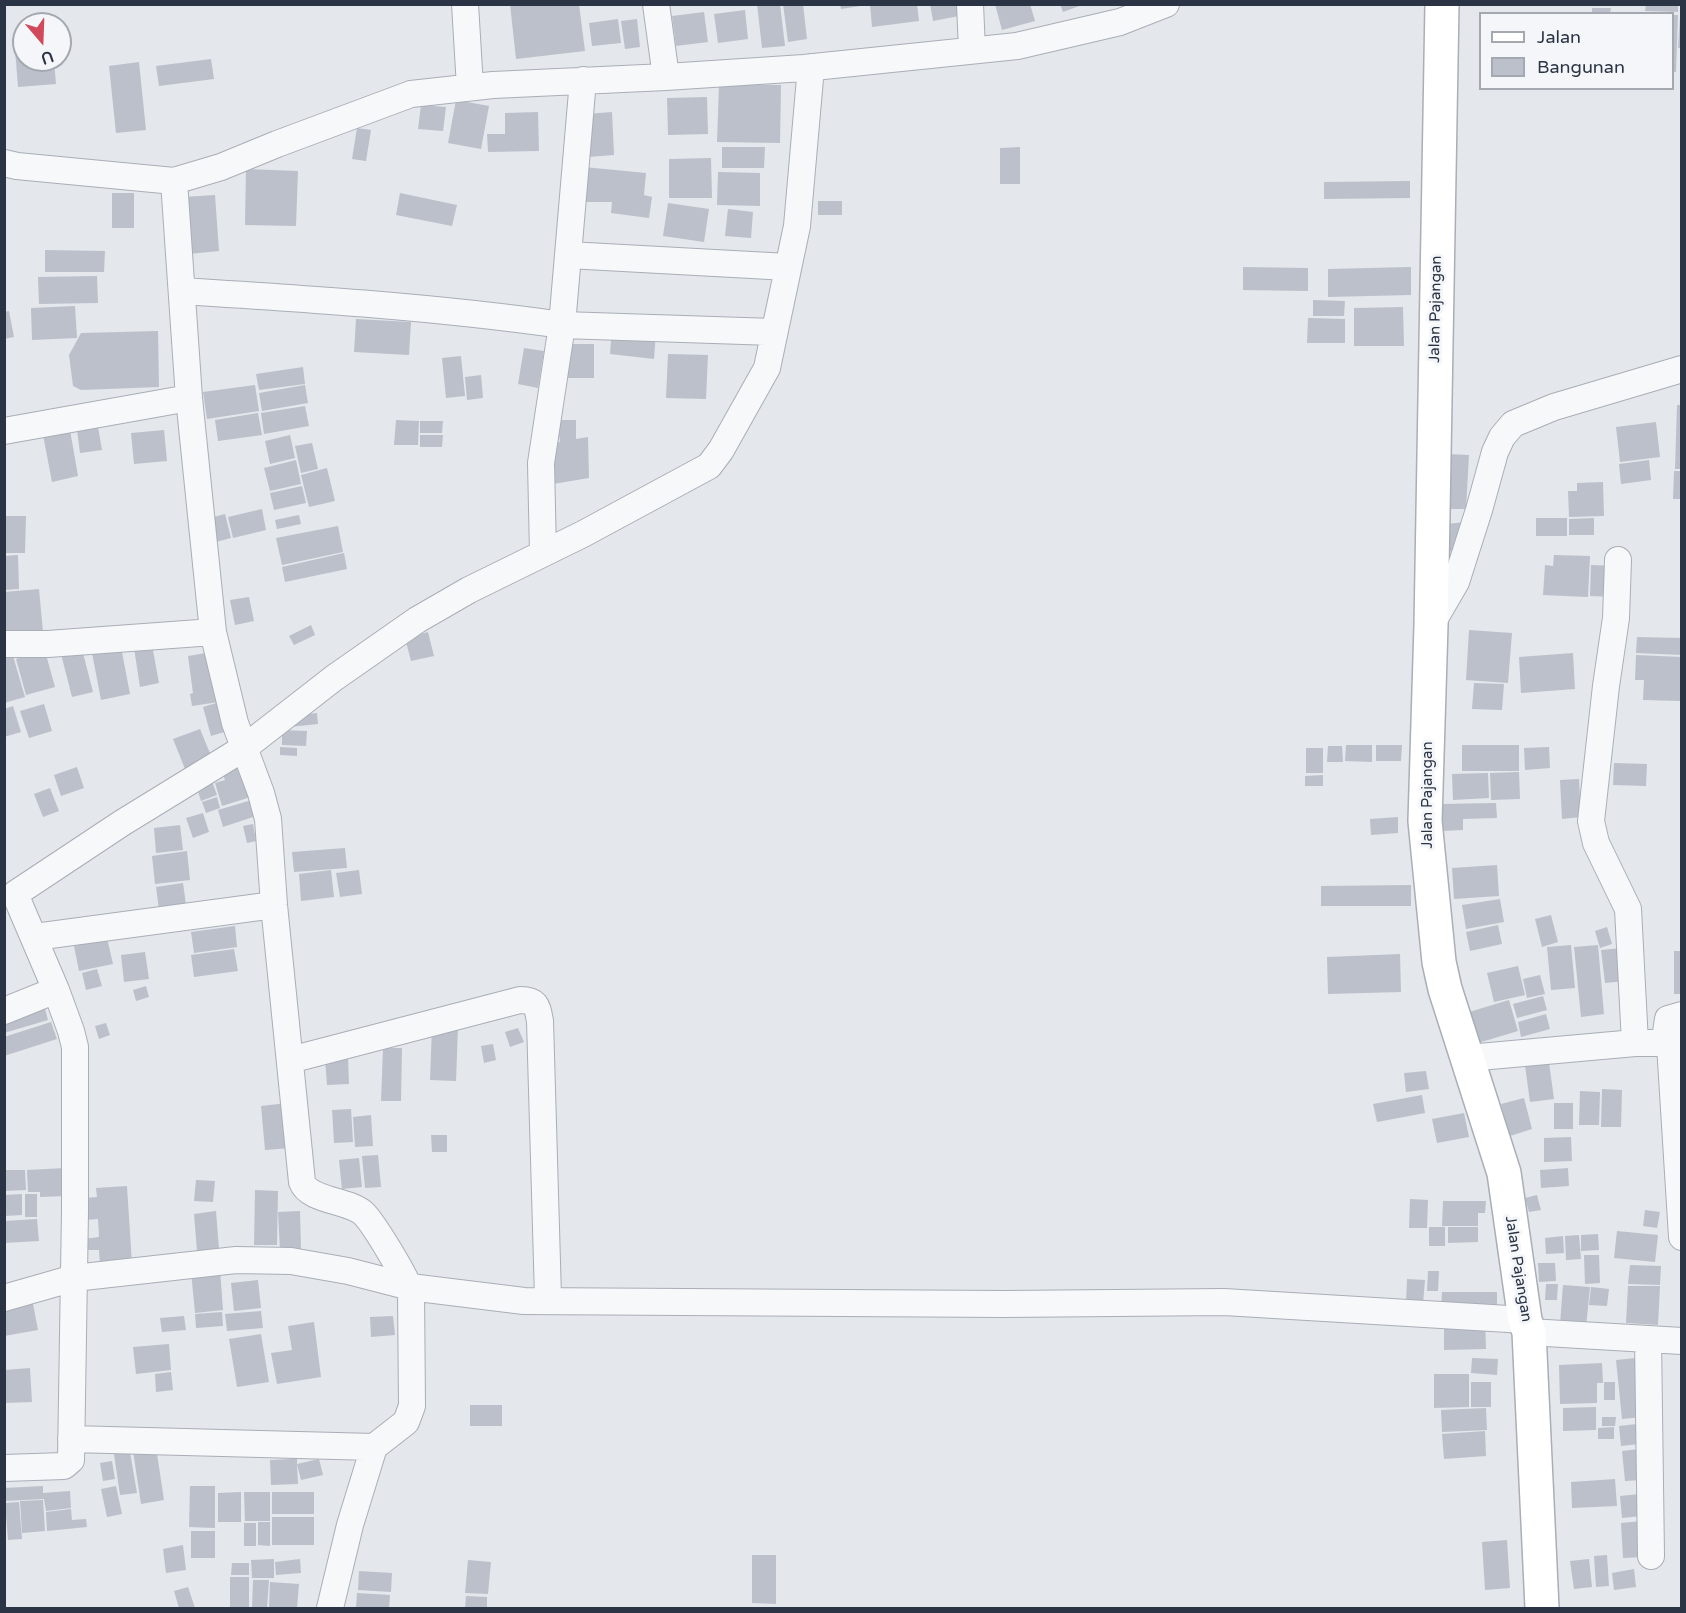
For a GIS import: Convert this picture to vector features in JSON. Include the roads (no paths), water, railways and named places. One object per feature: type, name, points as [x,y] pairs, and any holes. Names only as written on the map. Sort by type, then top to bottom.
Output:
[{"type":"main road","name":"Jalan Pajangan","points":[[1442,4],[1431,625],[1425,821],[1439,962],[1445,989],[1504,1173],[1527,1326],[1542,1608]]},
{"type":"street","points":[[465,4],[470,87]]},
{"type":"street","points":[[656,4],[666,77]]},
{"type":"street","points":[[970,4],[972,50]]},
{"type":"street","points":[[4,163],[174,181],[221,167],[411,94],[470,87],[811,67],[1017,46],[1120,22],[1166,4]]},
{"type":"street","points":[[4,1468],[64,1466],[70,1460],[74,1278],[75,1047],[35,937],[10,886],[122,823],[244,748],[334,678],[417,620],[469,590],[709,466],[721,450],[767,368],[797,226],[811,67]]},
{"type":"street","points":[[543,553],[541,463],[562,325],[583,80]]},
{"type":"street","points":[[174,181],[189,398],[213,632],[235,723],[261,792],[268,819],[274,905],[304,1187],[311,1192],[353,1207],[365,1215],[410,1287],[411,1293],[412,1406],[406,1422],[374,1447],[350,1525],[330,1608]]},
{"type":"street","points":[[568,255],[788,267]]},
{"type":"street","points":[[182,291],[349,302],[489,315],[562,325],[774,332]]},
{"type":"street","points":[[1431,625],[1456,582],[1496,452],[1503,437],[1513,424],[1554,407],[1682,369]]},
{"type":"street","points":[[4,431],[189,398]]},
{"type":"street","points":[[1618,560],[1616,618],[1591,821],[1596,843],[1629,909],[1635,1043]]},
{"type":"street","points":[[4,644],[48,644],[213,632]]},
{"type":"street","points":[[35,937],[274,905]]},
{"type":"street","points":[[4,1011],[56,990]]},
{"type":"street","points":[[290,1060],[520,1000],[529,1000],[534,1003],[540,1021],[547,1301]]},
{"type":"street","points":[[1468,1058],[1662,1041],[1666,1036],[1666,1022],[1678,1016]]},
{"type":"street","points":[[1678,1016],[1670,1046],[1682,1237]]},
{"type":"street","points":[[4,1298],[74,1278],[237,1260],[291,1261],[348,1271],[410,1287],[503,1300],[1004,1304],[1224,1302],[1682,1341]]},
{"type":"street","points":[[1648,1339],[1651,1557]]},
{"type":"street","points":[[71,1439],[374,1447]]}]
